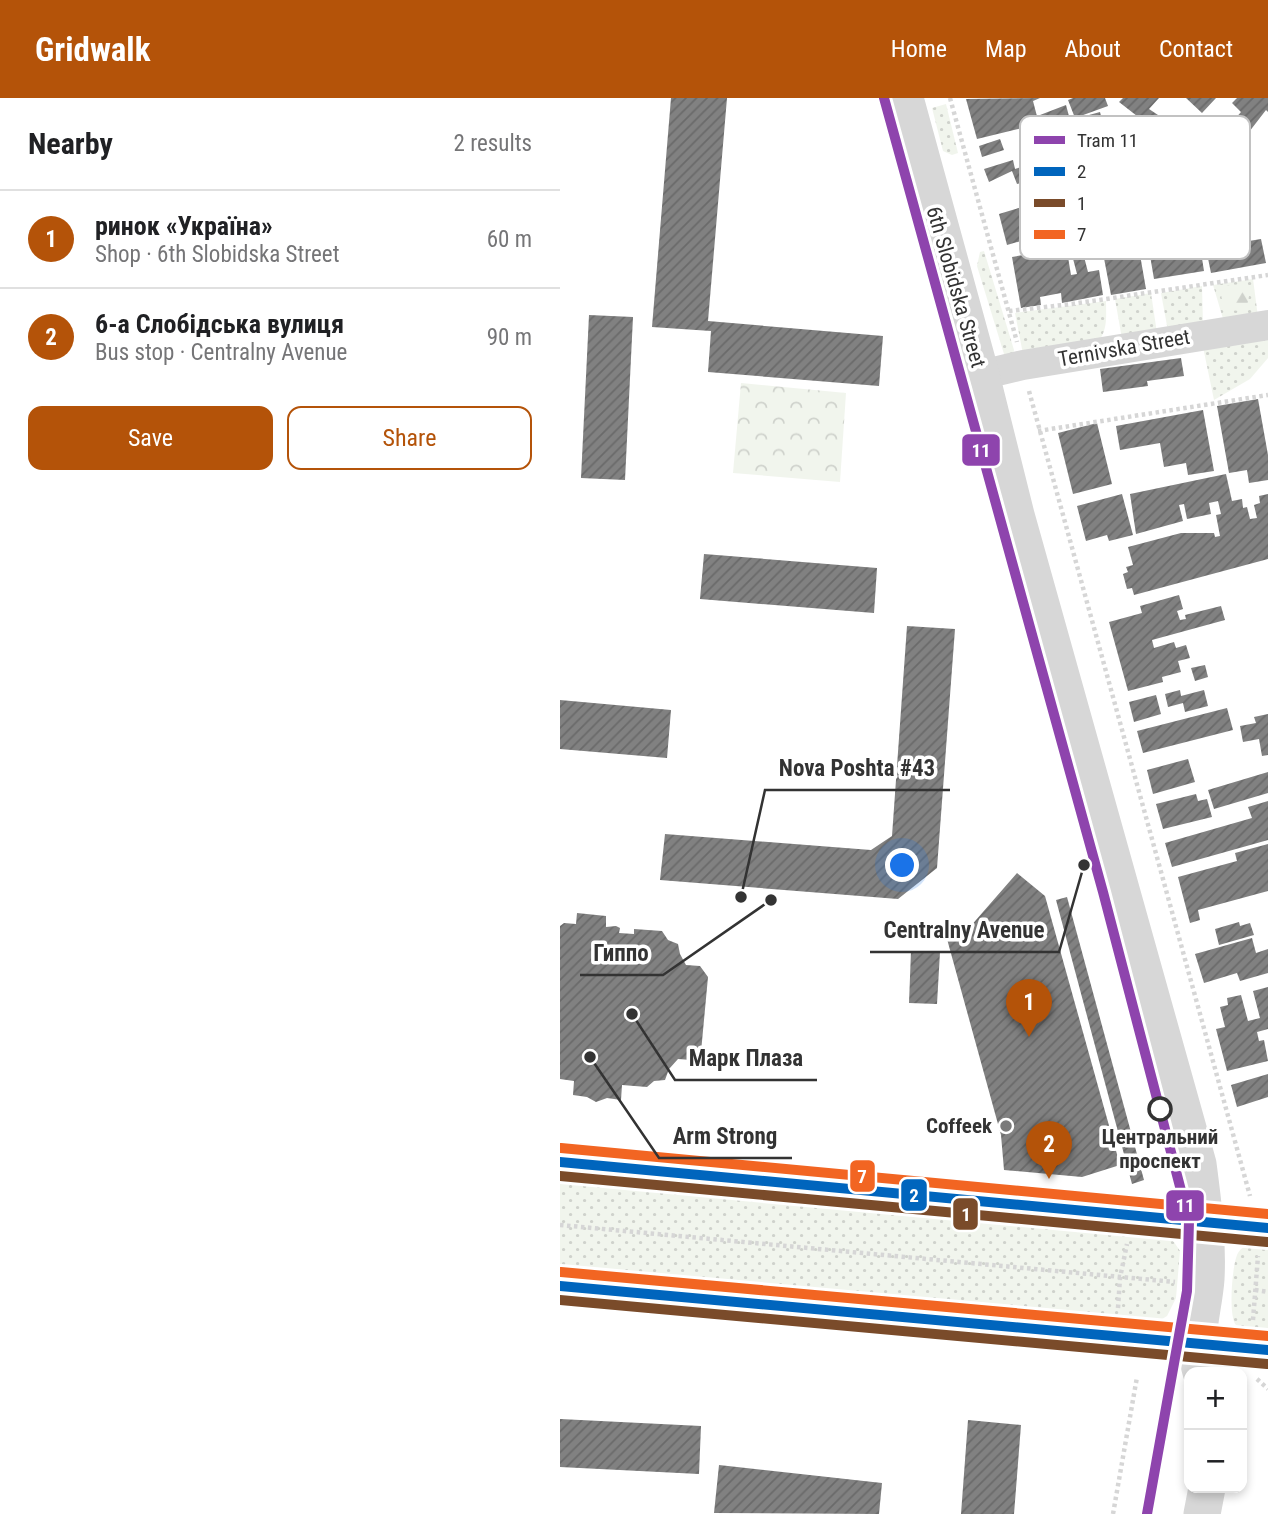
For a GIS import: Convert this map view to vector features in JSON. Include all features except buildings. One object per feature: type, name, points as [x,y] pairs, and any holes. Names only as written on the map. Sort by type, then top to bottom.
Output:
[{"type":"main road","points":[[560,1162],[1205,1222],[1258,1212]]},
{"type":"main road","points":[[560,1286],[1200,1358],[1259,1350]]},
{"type":"street","name":"6th Slobidska Street","points":[[905,98],[981,375],[1016,515],[1198,1164],[1205,1222],[1206,1280],[1200,1358]]},
{"type":"street","name":"Ternivska Street","points":[[981,375],[1023,365],[1268,325]]},
{"type":"street","points":[[1202,1514],[1205,1493]]},
{"type":"path","points":[[950,98],[1009,311],[1038,431],[1258,1212],[1255,1290],[1259,1350],[1252,1373],[1268,1389]]},
{"type":"path","points":[[1009,311],[1268,275]]},
{"type":"path","points":[[1038,431],[1268,395]]},
{"type":"path","points":[[560,1225],[1176,1282]]},
{"type":"path","points":[[1255,1290],[1268,1292]]},
{"type":"path","points":[[1113,1514],[1137,1377]]},
{"type":"green space","points":[[946,104],[958,153],[952,155],[943,151],[932,108]]},
{"type":"green space","points":[[984,251],[1014,350],[1013,355],[1004,354],[977,266],[980,252]]},
{"type":"green space","points":[[1253,279],[1258,317],[1224,322],[1213,285]]},
{"type":"green space","points":[[1245,284],[1250,291],[1247,306],[1241,311],[1229,310],[1223,304],[1220,290],[1228,285]]},
{"type":"green space","points":[[1202,286],[1203,326],[1168,331],[1161,293]]},
{"type":"green space","points":[[1151,293],[1157,333],[1122,339],[1115,299]]},
{"type":"green space","points":[[1106,301],[1105,328],[1098,342],[1023,354],[1015,313]]},
{"type":"green space","points":[[1268,335],[1268,358],[1250,379],[1214,400],[1203,347]]},
{"type":"green space","points":[[741,383],[846,393],[840,482],[733,473]]},
{"type":"green space","points":[[560,1178],[1164,1235],[1174,1242],[1180,1251],[1176,1298],[1167,1316],[1159,1321],[560,1270]]},
{"type":"green space","points":[[1252,1243],[1268,1245],[1268,1334],[1239,1328],[1232,1312],[1236,1259],[1241,1250]]},
{"type":"tram line","name":"11","points":[[884,98],[1103,892],[1189,1221],[1187,1291],[1147,1514]]},
{"type":"transit line","name":"7","points":[[561,1148],[1268,1214]]},
{"type":"transit line","name":"2","points":[[560,1162],[1268,1228]]},
{"type":"transit line","name":"1","points":[[560,1176],[1267,1242]]},
{"type":"transit line","name":"7","points":[[561,1272],[1268,1336]]},
{"type":"transit line","name":"2","points":[[560,1286],[1268,1350]]},
{"type":"transit line","name":"1","points":[[560,1300],[1267,1364]]},
{"type":"place","name":"Centralny Avenue","points":[[1084,865]]},
{"type":"place","name":"Nova Poshta #43","points":[[741,897]]},
{"type":"place","name":"Гиппо","points":[[771,900]]},
{"type":"place","name":"Марк Плаза","points":[[632,1014]]},
{"type":"place","name":"ринок «Україна»","points":[[1029,1037]]},
{"type":"place","name":"Arm Strong","points":[[590,1057]]},
{"type":"place","name":"Центральний проспект","points":[[1160,1109]]},
{"type":"place","name":"Coffeek","points":[[1006,1126]]},
{"type":"place","name":"6-а Слобідська вулиця","points":[[1049,1179]]}]
